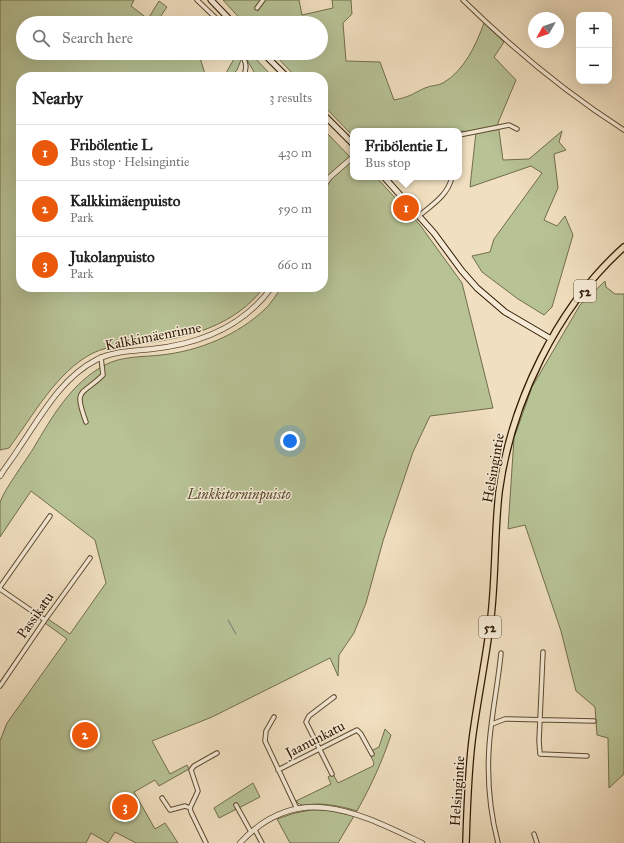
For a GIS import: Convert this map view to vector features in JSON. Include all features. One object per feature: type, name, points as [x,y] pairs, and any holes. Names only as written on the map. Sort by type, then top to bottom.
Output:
[{"type":"main road","points":[[211,0],[226,16]]},
{"type":"main road","points":[[270,60],[282,72]]},
{"type":"main road","points":[[328,119],[350,141]]},
{"type":"main road","points":[[387,180],[420,215],[477,288],[506,312],[552,339]]},
{"type":"main road","name":"52","points":[[552,339],[588,287],[624,247]]},
{"type":"main road","name":"Helsingintie","points":[[466,843],[468,779],[472,740],[490,624],[495,541],[501,477],[519,408],[537,367],[552,339]]},
{"type":"street","points":[[197,0],[214,16]]},
{"type":"street","points":[[257,8],[262,0]]},
{"type":"street","points":[[463,0],[488,24],[561,84],[624,130]]},
{"type":"street","points":[[244,60],[246,64],[246,72]]},
{"type":"street","points":[[462,134],[509,125],[517,129]]},
{"type":"street","points":[[328,180],[350,159]]},
{"type":"street","points":[[420,215],[442,196],[450,185],[451,180]]},
{"type":"street","name":"Kalkkimäenrinne","points":[[1,474],[52,399],[76,372],[101,357],[113,353],[172,347],[209,337],[239,320],[261,303],[269,292]]},
{"type":"street","points":[[86,422],[80,407],[80,396],[88,386],[103,375],[101,357]]},
{"type":"street","points":[[45,620],[0,588],[50,516]]},
{"type":"street","name":"Passikatu","points":[[0,686],[90,558]]},
{"type":"street","points":[[543,652],[539,741],[540,754],[586,756]]},
{"type":"street","points":[[498,843],[489,794],[489,748],[501,653]]},
{"type":"street","points":[[332,774],[306,727],[306,720],[334,698]]},
{"type":"street","points":[[274,717],[266,731],[265,741],[297,809]]},
{"type":"street","points":[[492,724],[505,719],[594,721]]},
{"type":"street","name":"Jaanunkatu","points":[[278,770],[358,730],[372,754]]},
{"type":"street","points":[[206,843],[194,822],[190,808],[198,791],[192,769],[218,752]]},
{"type":"street","points":[[162,798],[170,810],[183,806],[190,808]]},
{"type":"street","points":[[236,805],[262,843]]},
{"type":"street","points":[[240,843],[253,831],[272,818],[297,809],[324,807],[351,811],[422,843]]},
{"type":"street","points":[[534,834],[538,843]]},
{"type":"green space","points":[[0,0],[134,0],[131,6],[144,16],[16,16],[16,60],[201,60],[204,72],[16,72],[16,292],[260,292],[240,311],[212,327],[196,333],[147,343],[113,347],[93,353],[80,361],[56,383],[9,448],[0,450]]},
{"type":"green space","points":[[223,0],[299,0],[302,15],[333,8],[332,0],[351,0],[352,14],[343,23],[346,61],[380,62],[394,100],[427,87],[441,84],[450,78],[463,65],[468,57],[484,23],[504,42],[494,57],[516,80],[498,123],[503,160],[529,159],[562,131],[559,142],[566,150],[554,154],[558,188],[544,220],[557,226],[565,216],[573,235],[552,307],[544,315],[518,299],[482,272],[472,256],[490,252],[494,239],[542,173],[531,166],[470,187],[476,132],[462,131],[462,128],[350,128],[350,133],[328,110],[328,72],[291,72],[280,60],[328,60],[328,16],[238,16]]},
{"type":"green space","points":[[159,1],[167,7],[161,16],[150,16]]},
{"type":"green space","points":[[233,60],[241,60],[235,72],[227,72]]},
{"type":"green space","points":[[247,60],[257,60],[268,72],[254,72]]},
{"type":"green space","name":"Linkkitorninpuisto","points":[[328,134],[350,157],[350,180],[379,180],[420,225],[462,283],[493,408],[430,416],[413,452],[383,541],[366,603],[354,633],[339,655],[338,676],[330,658],[212,717],[152,741],[170,774],[187,765],[189,769],[159,786],[155,780],[134,792],[155,829],[165,823],[178,843],[136,843],[115,832],[108,843],[91,833],[86,843],[0,843],[0,741],[7,723],[67,639],[45,623],[48,619],[70,634],[106,583],[95,540],[31,491],[0,537],[0,503],[9,484],[63,402],[82,381],[93,372],[111,362],[118,360],[175,353],[203,346],[243,327],[272,301],[278,292],[328,292]]},
{"type":"green space","points":[[605,281],[606,287],[615,294],[624,294],[624,774],[609,788],[608,738],[597,735],[595,707],[576,691],[561,631],[525,525],[508,529],[514,438],[532,387],[580,305]]},
{"type":"green space","points":[[385,729],[391,735],[376,774],[357,811],[326,805],[303,805],[296,801],[331,784],[328,777],[333,774],[338,783],[373,766],[374,763],[369,752],[379,747]]},
{"type":"green space","points":[[253,783],[260,797],[219,818],[214,808]]},
{"type":"green space","points":[[311,810],[327,810],[354,816],[338,843],[290,843],[277,819]]},
{"type":"waterway","points":[[228,620],[236,634]]},
{"type":"place","name":"Fribölentie L","points":[[406,208]]},
{"type":"place","name":"Kalkkimäenpuisto","points":[[85,735]]},
{"type":"place","name":"Jukolanpuisto","points":[[125,807]]}]
